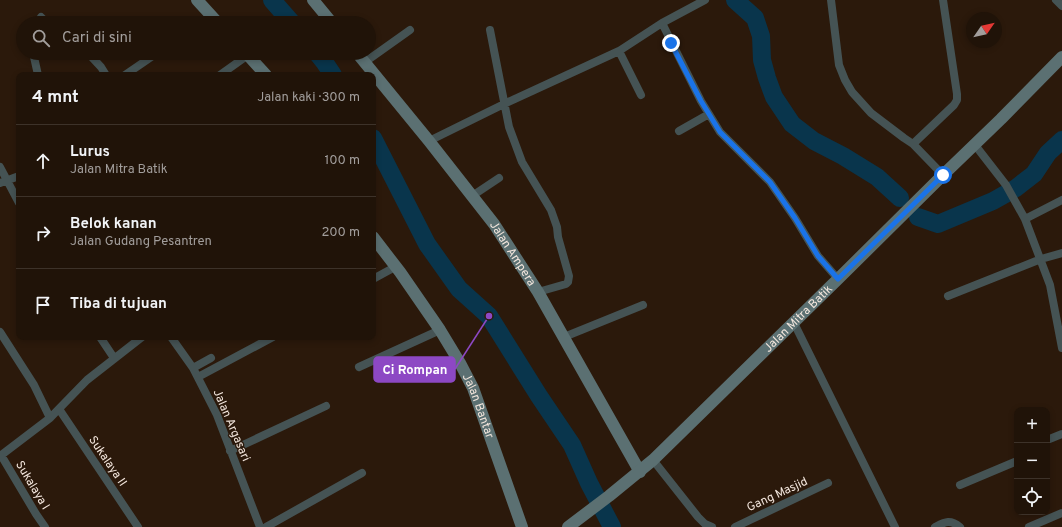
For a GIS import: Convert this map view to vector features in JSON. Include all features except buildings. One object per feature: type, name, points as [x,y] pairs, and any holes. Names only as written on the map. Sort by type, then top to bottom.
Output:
[{"type":"street","points":[[197,0],[211,16]]},
{"type":"street","points":[[313,0],[326,16]]},
{"type":"street","points":[[429,141],[504,104],[619,51],[662,23],[704,0]]},
{"type":"street","points":[[831,0],[838,65],[852,92],[871,113],[913,144],[943,175]]},
{"type":"street","points":[[913,144],[954,105],[957,100],[943,0]]},
{"type":"street","points":[[1056,0],[1062,6]]},
{"type":"street","points":[[662,23],[701,101],[720,132],[770,182],[795,218],[818,256],[838,279]]},
{"type":"street","points":[[376,49],[410,30]]},
{"type":"street","points":[[490,30],[509,127],[522,162],[551,210],[557,227],[558,237],[569,276],[566,284],[538,292]]},
{"type":"street","points":[[619,51],[642,95]]},
{"type":"street","name":"Jalan Mitra Batik","points":[[568,527],[610,496],[653,460],[975,145],[1062,57]]},
{"type":"street","points":[[35,60],[37,72]]},
{"type":"street","points":[[94,60],[104,72]]},
{"type":"street","points":[[129,72],[147,60]]},
{"type":"street","points":[[224,72],[239,60]]},
{"type":"street","points":[[252,60],[263,72]]},
{"type":"street","name":"Jalan Ampera","points":[[363,60],[372,72]]},
{"type":"street","name":"Jalan Ampera","points":[[376,76],[494,224],[538,292],[640,472]]},
{"type":"street","points":[[678,131],[709,114]]},
{"type":"street","points":[[975,145],[1006,184],[1025,219],[1059,311],[1062,348]]},
{"type":"street","points":[[0,167],[3,181],[16,199]]},
{"type":"street","points":[[3,181],[16,177]]},
{"type":"street","points":[[472,196],[499,178]]},
{"type":"street","points":[[1025,219],[1062,200]]},
{"type":"street","name":"Jalan Bantar","points":[[376,241],[400,272],[460,362],[473,388],[522,527]]},
{"type":"street","points":[[948,296],[1041,259],[1062,253]]},
{"type":"street","points":[[376,277],[396,267]]},
{"type":"street","points":[[564,337],[642,305]]},
{"type":"street","points":[[794,323],[895,527]]},
{"type":"street","points":[[360,367],[440,330]]},
{"type":"street","points":[[0,332],[34,385],[50,418]]},
{"type":"street","points":[[102,340],[114,358]]},
{"type":"street","points":[[0,456],[50,418],[87,380],[138,340]]},
{"type":"street","name":"Jalan Argasari","points":[[173,340],[193,368],[217,415],[260,527]]},
{"type":"street","points":[[198,377],[267,340]]},
{"type":"street","points":[[193,368],[211,358]]},
{"type":"street","points":[[230,451],[326,406]]},
{"type":"street","name":"Sukalaya II","points":[[59,409],[138,527]]},
{"type":"street","points":[[1050,439],[1062,434]]},
{"type":"street","name":"Sukalaya I","points":[[0,456],[45,527]]},
{"type":"street","points":[[653,460],[698,517],[705,524],[712,527]]},
{"type":"street","points":[[960,485],[1014,462]]},
{"type":"street","points":[[266,527],[362,473]]},
{"type":"street","name":"Gang Masjid","points":[[735,527],[828,483]]},
{"type":"street","points":[[1029,527],[1062,513]]},
{"type":"street","points":[[935,527],[949,522],[955,523],[960,527]]},
{"type":"waterway","points":[[272,0],[286,16]]},
{"type":"waterway","points":[[735,0],[755,18],[761,36],[762,60],[767,78],[774,97],[792,124],[814,141],[843,156],[877,177],[900,198]]},
{"type":"waterway","points":[[323,60],[331,72]]},
{"type":"waterway","points":[[918,217],[938,224],[993,201],[1016,188],[1034,174],[1048,153],[1062,140]]},
{"type":"waterway","points":[[376,144],[427,244],[459,289],[489,316],[539,396],[572,445],[589,483],[612,527]]},
{"type":"place","name":"Ci Rompan","points":[[489,316]]},
{"type":"route","points":[[671,43],[701,101],[720,132],[770,182],[795,218],[818,256],[838,279],[943,175]]}]
